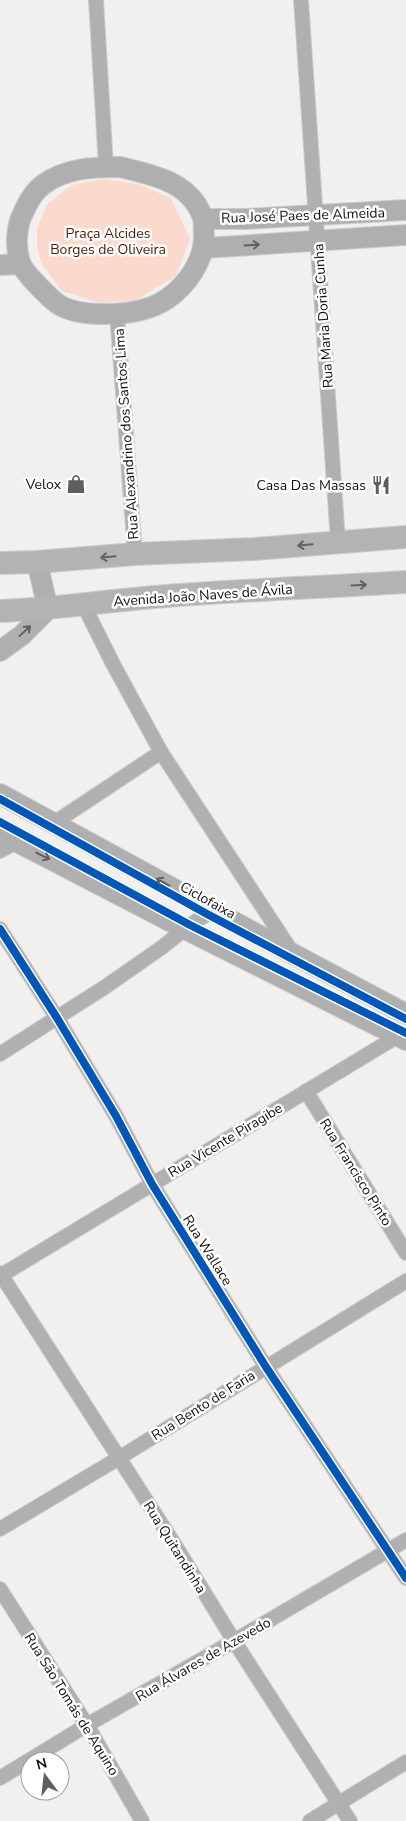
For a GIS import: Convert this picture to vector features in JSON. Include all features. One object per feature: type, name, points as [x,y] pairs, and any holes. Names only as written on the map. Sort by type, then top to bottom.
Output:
[{"type":"main road","name":"Rua José Paes de Almeida","points":[[20,264],[8,236],[20,219],[29,200],[42,184],[63,173],[84,168],[120,167],[170,181],[183,190],[194,202],[203,218],[246,219],[406,210]]},
{"type":"main road","points":[[0,265],[20,264],[45,294],[60,306],[79,312],[117,314],[155,306],[176,292],[193,272],[204,248],[203,218]]},
{"type":"main road","name":"Rua José Paes de Almeida","points":[[204,248],[406,235]]},
{"type":"main road","points":[[0,563],[135,554],[254,549],[406,537]]},
{"type":"main road","points":[[0,651],[22,635],[48,609],[37,562]]},
{"type":"main road","name":"Avenida João Naves de Ávila","points":[[0,611],[48,609],[165,596],[406,582]]},
{"type":"main road","points":[[0,794],[406,1014]]},
{"type":"main road","points":[[5,842],[185,929],[402,1038]]},
{"type":"street","points":[[96,0],[106,167]]},
{"type":"street","name":"Rua Maria Doria Cunha","points":[[301,0],[338,542]]},
{"type":"street","name":"Rua Alexandrino dos Santos Lima","points":[[117,314],[135,554]]},
{"type":"street","points":[[83,604],[161,752],[295,955]]},
{"type":"street","points":[[54,823],[161,752]]},
{"type":"street","points":[[0,1054],[105,987],[214,910]]},
{"type":"street","name":"Rua Wallace","points":[[0,929],[57,1018],[116,1116],[152,1184],[266,1367],[406,1578]]},
{"type":"street","name":"Rua Vicente Piragibe","points":[[0,1275],[306,1091],[402,1038]]},
{"type":"street","name":"Rua Francisco Pinto","points":[[306,1091],[406,1253]]},
{"type":"street","name":"Rua Quitandinha","points":[[0,1275],[175,1545],[234,1641],[350,1821]]},
{"type":"street","name":"Rua Bento de Faria","points":[[0,1529],[406,1281]]},
{"type":"street","name":"Rua Álvares de Azevedo","points":[[0,1778],[87,1725],[406,1540]]},
{"type":"street","name":"Rua São Tomás de Aquino","points":[[0,1589],[87,1725],[142,1821]]},
{"type":"street","points":[[310,1821],[406,1762]]},
{"type":"green space","name":"Praça Alcides Borges de Oliveira","points":[[105,179],[138,184],[171,198],[190,239],[176,276],[136,300],[100,303],[62,291],[41,263],[37,247],[37,228],[48,203],[72,185]]},
{"type":"cycle path","name":"Ciclofaixa","points":[[0,799],[207,914],[406,1019]]},
{"type":"cycle path","points":[[0,822],[190,925],[406,1033]]},
{"type":"cycle path","points":[[0,929],[57,1018],[116,1116],[152,1184],[266,1367],[406,1578]]},
{"type":"place","name":"Velox","points":[[76,484]]},
{"type":"place","name":"Casa Das Massas","points":[[381,485]]}]
